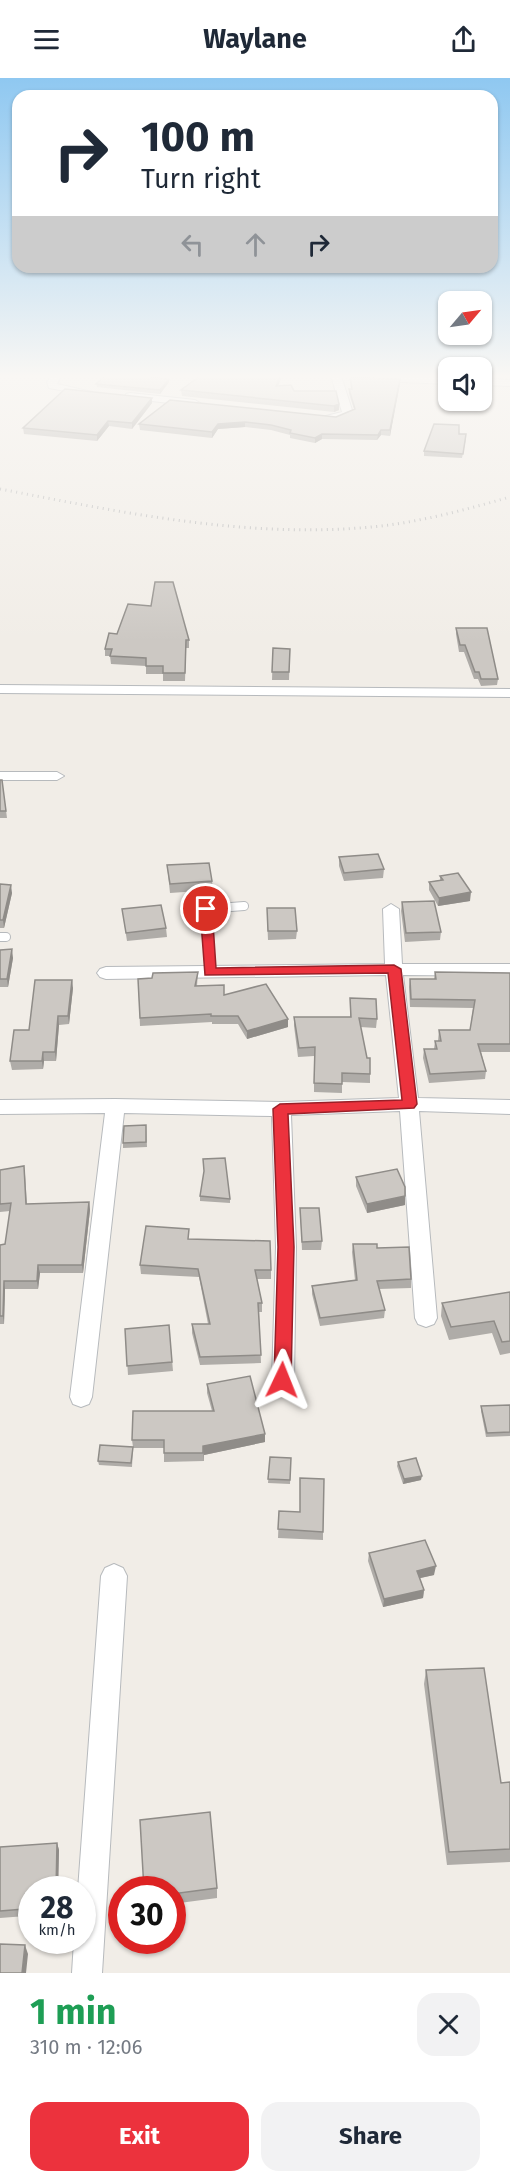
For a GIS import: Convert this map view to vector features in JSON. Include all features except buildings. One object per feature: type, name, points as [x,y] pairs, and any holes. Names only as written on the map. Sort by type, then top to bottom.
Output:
[{"type":"street","points":[[0,689],[510,693]]},
{"type":"street","points":[[0,776],[57,776]]},
{"type":"street","points":[[391,909],[394,969],[409,1104],[426,1318]]},
{"type":"street","points":[[106,973],[394,969],[510,970]]},
{"type":"street","points":[[0,1107],[115,1106],[280,1109],[409,1104],[510,1107]]},
{"type":"street","points":[[81,1397],[115,1106]]},
{"type":"street","points":[[280,1109],[286,1247],[282,1380]]},
{"type":"street","points":[[87,1973],[114,1576]]},
{"type":"lane","points":[[210,972],[206,909],[244,906]]},
{"type":"railway","points":[[0,489],[189,522],[285,530],[397,524],[510,497]]},
{"type":"route","points":[[206,909],[210,972],[394,969],[409,1104],[280,1109],[286,1247],[282,1380]]}]
